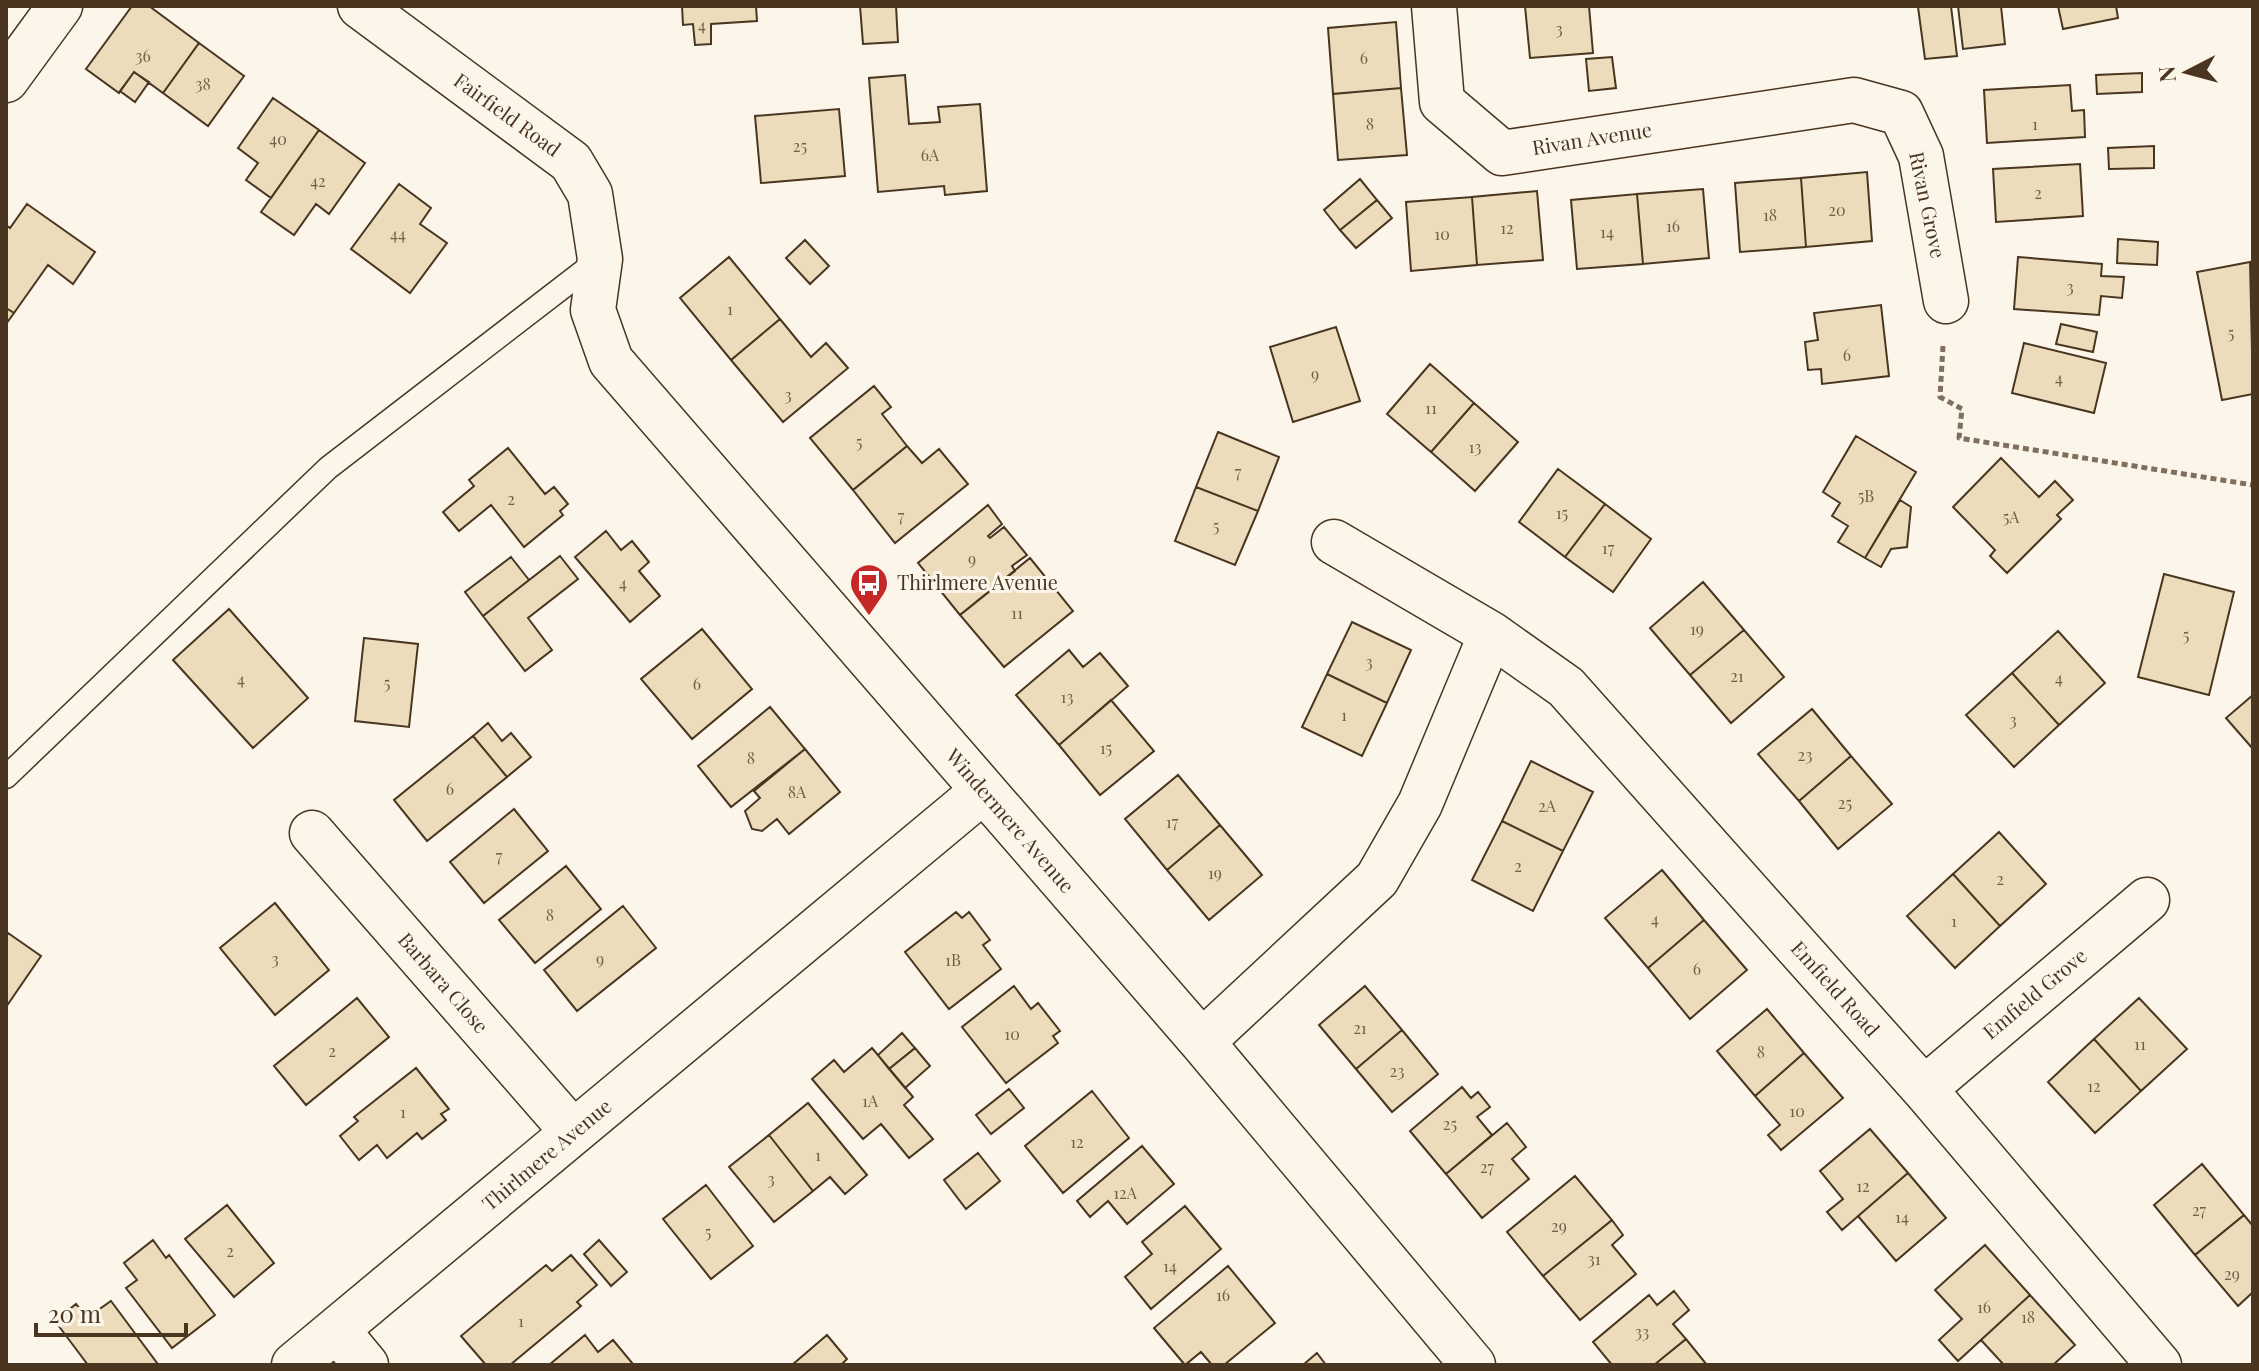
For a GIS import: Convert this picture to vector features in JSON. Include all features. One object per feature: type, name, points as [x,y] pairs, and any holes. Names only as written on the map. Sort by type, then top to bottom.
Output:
[{"type":"street","points":[[6,80],[60,6]]},
{"type":"street","name":"Fairfield Road","points":[[360,6],[571,162],[590,194],[600,259]]},
{"type":"street","name":"Rivan Avenue","points":[[1434,6],[1442,102],[1502,153],[1854,100]]},
{"type":"street","name":"Rivan Grove","points":[[1854,100],[1901,113],[1921,156],[1946,301]]},
{"type":"street","name":"Windermere Avenue","points":[[600,259],[593,310],[611,361],[1202,1042],[1473,1365]]},
{"type":"street","name":"Emfield Road","points":[[1334,542],[1491,634],[1566,687],[1924,1089],[2159,1365]]},
{"type":"street","points":[[1202,1042],[1377,879],[1420,804],[1491,634]]},
{"type":"street","name":"Thirlmere Avenue","points":[[294,1365],[983,791]]},
{"type":"street","name":"Barbara Close","points":[[312,833],[573,1132]]},
{"type":"street","name":"Emfield Grove","points":[[1924,1089],[2147,900]]},
{"type":"street","points":[[337,1330],[366,1365]]},
{"type":"lane","points":[[6,777],[328,468],[600,259]]},
{"type":"path","points":[[1946,301],[1940,397],[1962,409],[1959,438],[2253,485]]},
{"type":"building","points":[[132,6],[149,6],[199,43],[163,93],[134,72],[119,93],[86,69]]},
{"type":"building","points":[[682,6],[756,6],[757,21],[711,24],[711,44],[695,45],[693,24],[683,25]]},
{"type":"building","points":[[860,6],[896,6],[898,42],[863,44]]},
{"type":"building","points":[[1525,6],[1589,6],[1593,53],[1530,58]]},
{"type":"building","points":[[1951,6],[1957,56],[1925,59],[1918,7]]},
{"type":"building","points":[[1958,6],[2001,6],[2005,44],[1963,49]]},
{"type":"building","points":[[2058,6],[2116,6],[2118,18],[2063,29]]},
{"type":"building","points":[[1396,22],[1401,88],[1333,94],[1328,28]]},
{"type":"building","points":[[199,43],[244,76],[208,126],[163,93]]},
{"type":"building","points":[[1612,57],[1616,88],[1589,91],[1586,59]]},
{"type":"building","points":[[134,72],[149,82],[135,102],[120,91]]},
{"type":"building","points":[[2142,73],[2142,92],[2097,94],[2096,75]]},
{"type":"building","points":[[905,75],[909,124],[940,122],[938,107],[980,104],[987,191],[945,195],[944,186],[878,192],[869,78]]},
{"type":"building","points":[[2070,85],[2072,111],[2084,110],[2085,137],[1987,143],[1984,90]]},
{"type":"building","points":[[1401,88],[1407,155],[1338,160],[1333,94]]},
{"type":"building","points":[[273,98],[319,130],[271,198],[246,180],[258,163],[238,148]]},
{"type":"building","points":[[839,109],[845,176],[761,183],[755,116]]},
{"type":"building","points":[[319,130],[365,163],[329,214],[316,204],[294,235],[261,212]]},
{"type":"building","points":[[2154,146],[2154,168],[2109,169],[2108,148]]},
{"type":"building","points":[[2080,164],[2083,216],[1996,222],[1993,169]]},
{"type":"building","points":[[1867,172],[1872,241],[1806,247],[1801,178]]},
{"type":"building","points":[[1801,178],[1806,247],[1740,252],[1735,183]]},
{"type":"building","points":[[1360,179],[1377,200],[1340,230],[1324,210]]},
{"type":"building","points":[[399,184],[431,208],[420,224],[447,243],[410,293],[351,249]]},
{"type":"building","points":[[1703,189],[1709,258],[1643,264],[1637,194]]},
{"type":"building","points":[[1537,191],[1543,260],[1477,265],[1472,197]]},
{"type":"building","points":[[1637,194],[1643,264],[1577,269],[1571,200]]},
{"type":"building","points":[[1472,197],[1477,265],[1411,271],[1406,202]]},
{"type":"building","points":[[1377,200],[1392,218],[1356,248],[1340,230]]},
{"type":"building","points":[[27,204],[95,252],[73,284],[48,265],[14,313],[6,308],[6,225],[10,228]]},
{"type":"building","points":[[2118,239],[2158,242],[2157,265],[2117,263]]},
{"type":"building","points":[[805,240],[829,266],[810,284],[786,258]]},
{"type":"building","points":[[729,257],[780,319],[731,360],[680,298]]},
{"type":"building","points":[[2018,257],[2102,264],[2101,276],[2124,277],[2122,298],[2101,296],[2099,315],[2014,309]]},
{"type":"building","points":[[2250,262],[2253,394],[2222,400],[2197,272]]},
{"type":"building","points":[[1881,305],[1889,376],[1822,384],[1821,369],[1808,370],[1805,342],[1818,340],[1814,313]]},
{"type":"building","points":[[6,308],[14,313],[6,324]]},
{"type":"building","points":[[780,319],[811,357],[826,343],[848,368],[783,422],[731,360]]},
{"type":"building","points":[[2061,324],[2097,332],[2093,352],[2056,344]]},
{"type":"building","points":[[1336,327],[1360,401],[1293,422],[1270,347]]},
{"type":"building","points":[[2024,343],[2106,363],[2094,413],[2012,393]]},
{"type":"building","points":[[1430,364],[1474,403],[1431,452],[1387,414]]},
{"type":"building","points":[[874,386],[891,407],[882,414],[907,446],[853,490],[810,438]]},
{"type":"building","points":[[1474,403],[1518,442],[1475,491],[1431,452]]},
{"type":"building","points":[[1218,432],[1279,457],[1258,511],[1196,487]]},
{"type":"building","points":[[1856,436],[1916,472],[1865,558],[1838,542],[1848,526],[1832,516],[1840,503],[1823,492]]},
{"type":"building","points":[[907,446],[922,463],[939,449],[968,484],[895,543],[853,490]]},
{"type":"building","points":[[508,448],[545,494],[554,487],[568,504],[560,511],[563,515],[524,547],[491,505],[459,531],[443,512],[474,486],[469,480]]},
{"type":"building","points":[[2001,458],[2039,497],[2055,481],[2073,500],[2057,515],[2061,519],[2007,573],[1990,556],[1995,550],[1953,507]]},
{"type":"building","points":[[1558,469],[1605,504],[1565,557],[1519,522]]},
{"type":"building","points":[[1196,487],[1258,511],[1235,565],[1175,541]]},
{"type":"building","points":[[1900,500],[1911,507],[1907,547],[1891,549],[1881,567],[1865,558]]},
{"type":"building","points":[[1605,504],[1651,539],[1613,592],[1565,557]]},
{"type":"building","points":[[988,505],[1002,524],[988,536],[990,538],[1004,527],[1027,555],[1012,566],[1015,571],[960,615],[918,563]]},
{"type":"building","points":[[606,531],[621,550],[632,541],[649,562],[639,571],[660,596],[630,622],[575,557]]},
{"type":"building","points":[[560,556],[578,579],[528,618],[552,650],[525,671],[483,616]]},
{"type":"building","points":[[511,557],[529,580],[483,616],[465,592]]},
{"type":"building","points":[[1030,558],[1073,611],[1004,667],[960,615]]},
{"type":"building","points":[[2164,574],[2234,592],[2209,695],[2138,677]]},
{"type":"building","points":[[1703,582],[1744,630],[1690,675],[1650,628]]},
{"type":"building","points":[[229,609],[308,698],[253,748],[173,660]]},
{"type":"building","points":[[1352,622],[1411,650],[1387,703],[1327,674]]},
{"type":"building","points":[[702,629],[752,689],[692,739],[641,679]]},
{"type":"building","points":[[1744,630],[1784,677],[1731,723],[1690,675]]},
{"type":"building","points":[[2058,631],[2105,683],[2059,725],[2012,673]]},
{"type":"building","points":[[364,638],[418,644],[409,727],[355,721]]},
{"type":"building","points":[[1069,650],[1083,667],[1100,653],[1128,686],[1059,745],[1016,695]]},
{"type":"building","points":[[2012,673],[2059,725],[2014,767],[1966,715]]},
{"type":"building","points":[[1327,674],[1387,703],[1362,756],[1302,727]]},
{"type":"building","points":[[2253,695],[2253,749],[2226,718]]},
{"type":"building","points":[[1111,700],[1154,751],[1100,795],[1059,745]]},
{"type":"building","points":[[770,707],[805,749],[731,807],[698,766]]},
{"type":"building","points":[[1812,709],[1851,756],[1799,801],[1758,754]]},
{"type":"building","points":[[488,723],[502,741],[511,733],[531,757],[507,777],[473,736]]},
{"type":"building","points":[[473,736],[507,777],[427,841],[394,800]]},
{"type":"building","points":[[805,749],[840,792],[789,834],[777,819],[762,831],[752,829],[745,811],[760,798],[754,791]]},
{"type":"building","points":[[1851,756],[1892,804],[1838,849],[1799,801]]},
{"type":"building","points":[[1531,761],[1593,792],[1563,851],[1502,821]]},
{"type":"building","points":[[1178,775],[1220,825],[1167,870],[1125,819]]},
{"type":"building","points":[[514,809],[548,851],[484,903],[450,862]]},
{"type":"building","points":[[1502,821],[1563,851],[1533,911],[1472,880]]},
{"type":"building","points":[[1220,825],[1262,875],[1209,920],[1167,870]]},
{"type":"building","points":[[1999,832],[2046,884],[2000,926],[1953,874]]},
{"type":"building","points":[[566,866],[601,909],[535,963],[499,920]]},
{"type":"building","points":[[1662,870],[1704,920],[1648,968],[1605,918]]},
{"type":"building","points":[[1953,874],[2000,926],[1955,968],[1907,916]]},
{"type":"building","points":[[275,903],[329,970],[275,1015],[220,948]]},
{"type":"building","points":[[623,906],[656,948],[577,1011],[544,970]]},
{"type":"building","points":[[956,912],[962,918],[969,912],[990,940],[983,945],[1001,969],[949,1009],[905,952]]},
{"type":"building","points":[[1704,920],[1747,970],[1690,1019],[1648,968]]},
{"type":"building","points":[[8,933],[41,956],[6,1007],[6,936]]},
{"type":"building","points":[[1014,986],[1031,1009],[1038,1003],[1060,1031],[1053,1036],[1058,1043],[1006,1083],[962,1027]]},
{"type":"building","points":[[1365,986],[1402,1030],[1356,1069],[1319,1025]]},
{"type":"building","points":[[357,998],[389,1037],[306,1105],[274,1066]]},
{"type":"building","points":[[2139,998],[2187,1049],[2141,1091],[2094,1039]]},
{"type":"building","points":[[1767,1009],[1804,1053],[1755,1096],[1717,1051]]},
{"type":"building","points":[[1402,1030],[1438,1074],[1392,1112],[1356,1069]]},
{"type":"building","points":[[902,1033],[915,1048],[889,1069],[878,1055]]},
{"type":"building","points":[[2094,1039],[2141,1091],[2095,1133],[2048,1082]]},
{"type":"building","points":[[872,1048],[913,1097],[904,1105],[933,1139],[909,1158],[881,1124],[863,1139],[812,1079],[834,1060],[844,1072]]},
{"type":"building","points":[[915,1048],[930,1066],[905,1088],[889,1069]]},
{"type":"building","points":[[1804,1053],[1843,1098],[1781,1150],[1768,1135],[1780,1125],[1755,1096]]},
{"type":"building","points":[[416,1068],[449,1109],[441,1114],[446,1120],[422,1139],[417,1133],[387,1158],[377,1145],[359,1160],[340,1136],[358,1121],[354,1117]]},
{"type":"building","points":[[1462,1087],[1471,1098],[1478,1092],[1490,1107],[1477,1117],[1492,1135],[1446,1174],[1410,1131]]},
{"type":"building","points":[[1009,1089],[1024,1108],[991,1134],[976,1115]]},
{"type":"building","points":[[1092,1091],[1129,1138],[1063,1193],[1025,1146]]},
{"type":"building","points":[[808,1103],[867,1175],[845,1194],[830,1177],[813,1191],[769,1135]]},
{"type":"building","points":[[1507,1123],[1526,1147],[1512,1159],[1529,1179],[1482,1218],[1446,1174]]},
{"type":"building","points":[[1870,1129],[1908,1173],[1842,1230],[1827,1212],[1843,1199],[1820,1171]]},
{"type":"building","points":[[769,1135],[813,1191],[774,1222],[729,1167]]},
{"type":"building","points":[[1142,1146],[1174,1184],[1127,1224],[1108,1201],[1090,1217],[1077,1201]]},
{"type":"building","points":[[978,1153],[1000,1181],[966,1209],[944,1180]]},
{"type":"building","points":[[2202,1164],[2244,1215],[2195,1255],[2154,1205]]},
{"type":"building","points":[[1908,1173],[1946,1218],[1896,1261],[1858,1216]]},
{"type":"building","points":[[1575,1176],[1612,1220],[1543,1276],[1507,1232]]},
{"type":"building","points":[[706,1185],[753,1246],[711,1279],[663,1219]]},
{"type":"building","points":[[227,1205],[274,1263],[234,1297],[185,1239]]},
{"type":"building","points":[[1185,1206],[1221,1249],[1151,1309],[1125,1277],[1152,1254],[1142,1242]]},
{"type":"building","points":[[2244,1215],[2253,1226],[2253,1292],[2238,1306],[2195,1255]]},
{"type":"building","points":[[1612,1220],[1623,1235],[1612,1245],[1636,1274],[1580,1320],[1543,1276]]},
{"type":"building","points":[[153,1240],[166,1258],[169,1255],[215,1315],[172,1348],[126,1288],[137,1280],[124,1263]]},
{"type":"building","points":[[599,1240],[627,1272],[611,1286],[584,1254]]},
{"type":"building","points":[[1985,1245],[2030,1295],[1958,1361],[1939,1340],[1962,1319],[1935,1290]]},
{"type":"building","points":[[571,1255],[597,1285],[577,1302],[581,1306],[510,1365],[486,1365],[461,1336],[546,1265],[552,1271]]},
{"type":"building","points":[[1228,1266],[1275,1323],[1224,1365],[1212,1365],[1201,1352],[1185,1365],[1154,1328]]},
{"type":"building","points":[[1674,1291],[1689,1310],[1673,1324],[1686,1339],[1654,1365],[1612,1365],[1593,1342],[1649,1295],[1657,1305]]},
{"type":"building","points":[[2030,1295],[2075,1345],[2053,1365],[2004,1365],[1981,1340]]},
{"type":"building","points":[[111,1301],[157,1363],[155,1365],[88,1365],[55,1321],[76,1304],[87,1318]]},
{"type":"building","points":[[585,1335],[598,1352],[613,1340],[633,1364],[549,1365]]},
{"type":"building","points":[[827,1335],[847,1359],[841,1365],[792,1365]]},
{"type":"building","points":[[1686,1339],[1707,1365],[1654,1365]]},
{"type":"building","points":[[1317,1353],[1326,1365],[1303,1365]]},
{"type":"place","name":"Thirlmere Avenue","points":[[869,617]]}]
